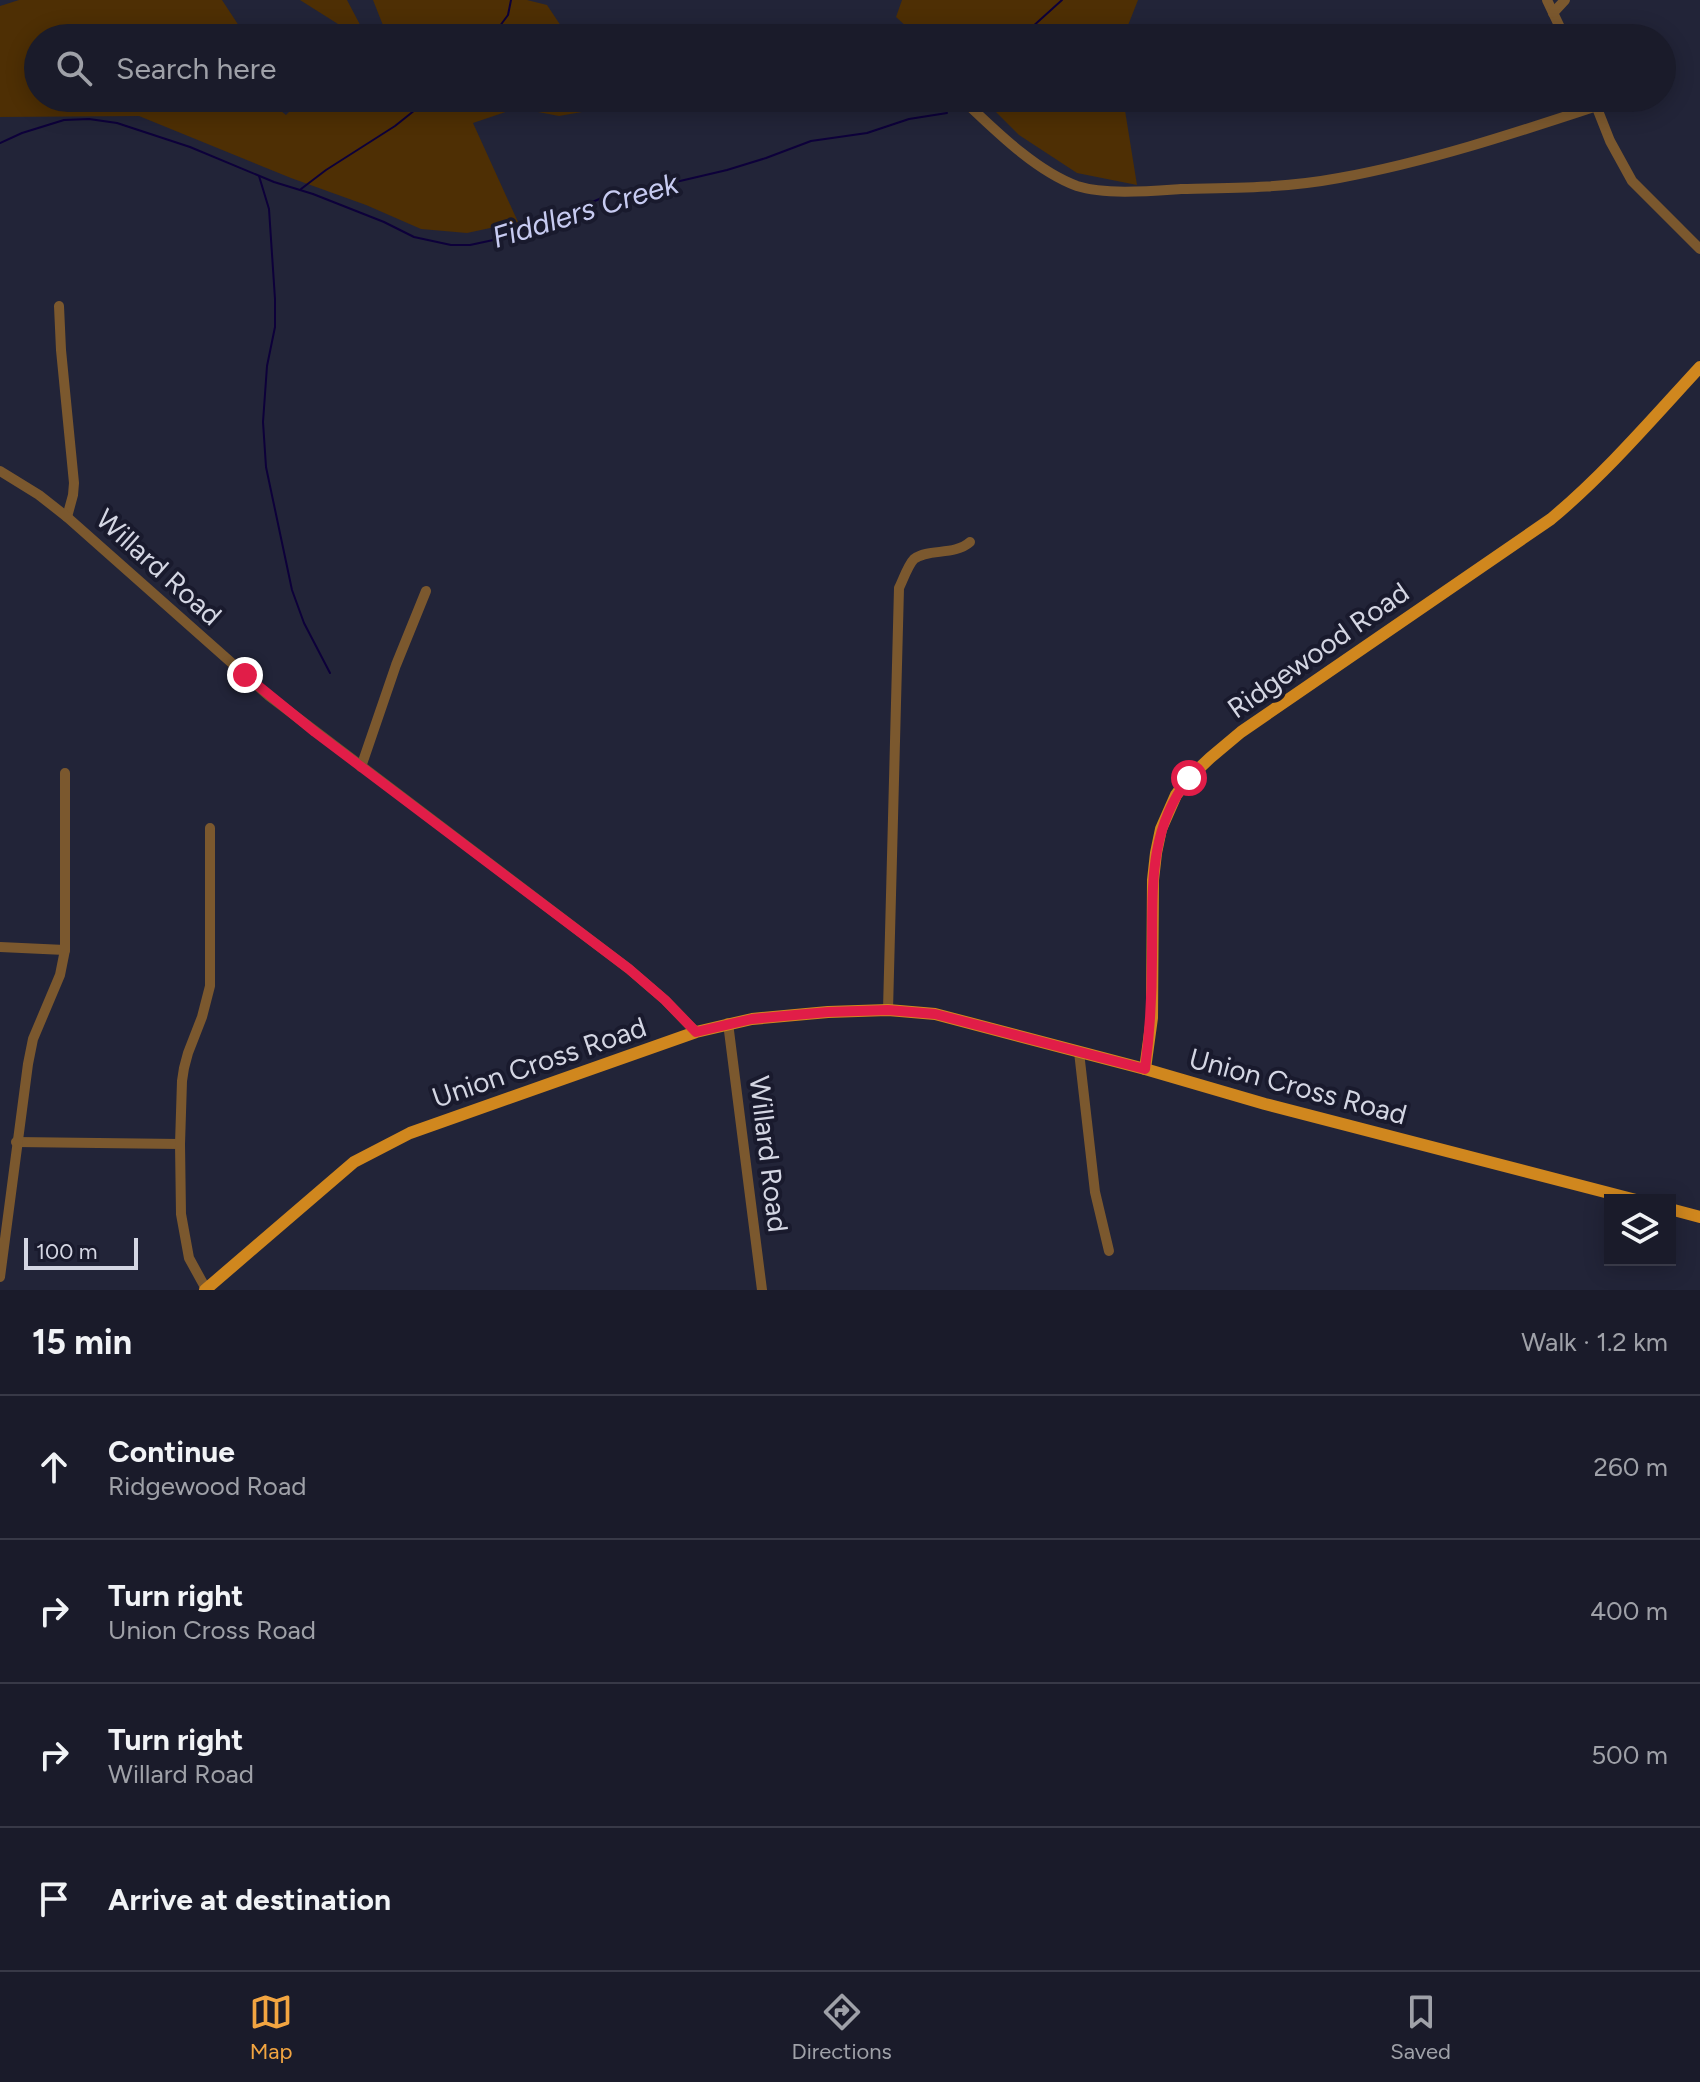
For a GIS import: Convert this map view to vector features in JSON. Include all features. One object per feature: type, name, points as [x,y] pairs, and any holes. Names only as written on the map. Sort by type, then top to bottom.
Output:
[{"type":"main road","name":"Ridgewood Road","points":[[1145,1069],[1152,1018],[1156,853],[1167,812],[1181,788],[1241,732],[1551,519],[1605,469],[1700,367]]},
{"type":"main road","name":"Union Cross Road","points":[[205,1290],[354,1162],[410,1133],[696,1032],[728,1023],[828,1012],[888,1010],[935,1014],[1613,1194]]},
{"type":"main road","points":[[1676,1211],[1700,1217]]},
{"type":"street","points":[[1547,0],[1558,24]]},
{"type":"street","points":[[1553,13],[1565,0]]},
{"type":"street","points":[[976,112],[1007,142],[1038,165],[1078,186],[1118,192],[1270,187],[1338,179],[1504,137],[1569,112]]},
{"type":"street","points":[[1599,112],[1610,141],[1632,181],[1700,249]]},
{"type":"street","points":[[59,306],[74,483],[67,517]]},
{"type":"street","name":"Willard Road","points":[[0,471],[67,517],[269,696],[629,969],[696,1032]]},
{"type":"street","points":[[888,1010],[899,588],[913,560],[966,546],[970,542]]},
{"type":"street","points":[[361,767],[396,665],[426,591]]},
{"type":"street","points":[[0,1277],[16,1142],[33,1039],[52,999],[65,950],[65,773]]},
{"type":"street","points":[[205,1290],[189,1258],[181,1214],[180,1144],[184,1068],[210,986],[210,828]]},
{"type":"street","points":[[0,947],[65,950]]},
{"type":"street","name":"Willard Road","points":[[728,1023],[762,1290]]},
{"type":"street","points":[[1079,1052],[1095,1192],[1109,1251]]},
{"type":"street","points":[[16,1142],[180,1144]]},
{"type":"shaded area","points":[[19,0],[222,0],[238,24],[24,24],[24,112],[282,112],[286,115],[289,112],[505,112],[473,123],[518,222],[467,233],[421,229],[139,116],[0,117],[0,6]]},
{"type":"shaded area","points":[[300,0],[347,0],[360,24],[338,24]]},
{"type":"shaded area","points":[[373,0],[527,0],[547,5],[560,24],[382,24]]},
{"type":"shaded area","points":[[902,0],[1138,0],[1129,24],[904,24],[896,17]]},
{"type":"shaded area","points":[[538,112],[582,112],[559,116]]},
{"type":"shaded area","points":[[996,112],[1125,112],[1137,185],[1077,173],[1019,135]]},
{"type":"waterway","points":[[501,24],[508,15],[511,0]]},
{"type":"waterway","name":"Fiddlers Creek","points":[[1035,24],[1062,0]]},
{"type":"waterway","points":[[301,189],[412,112]]},
{"type":"waterway","name":"Fiddlers Creek","points":[[0,143],[64,120],[89,119],[117,123],[313,194],[414,237],[451,245],[470,245],[529,229],[604,197],[629,190],[727,170],[811,141],[867,133],[909,119],[947,113]]},
{"type":"waterway","points":[[259,176],[269,209],[275,299],[275,327],[267,366],[263,422],[266,467],[292,590],[304,623],[330,673]]},
{"type":"route","points":[[245,675],[315,732],[593,940],[665,1000],[696,1032],[752,1019],[888,1010],[935,1014],[1145,1069],[1152,1018],[1156,853],[1167,812],[1189,778]]}]
